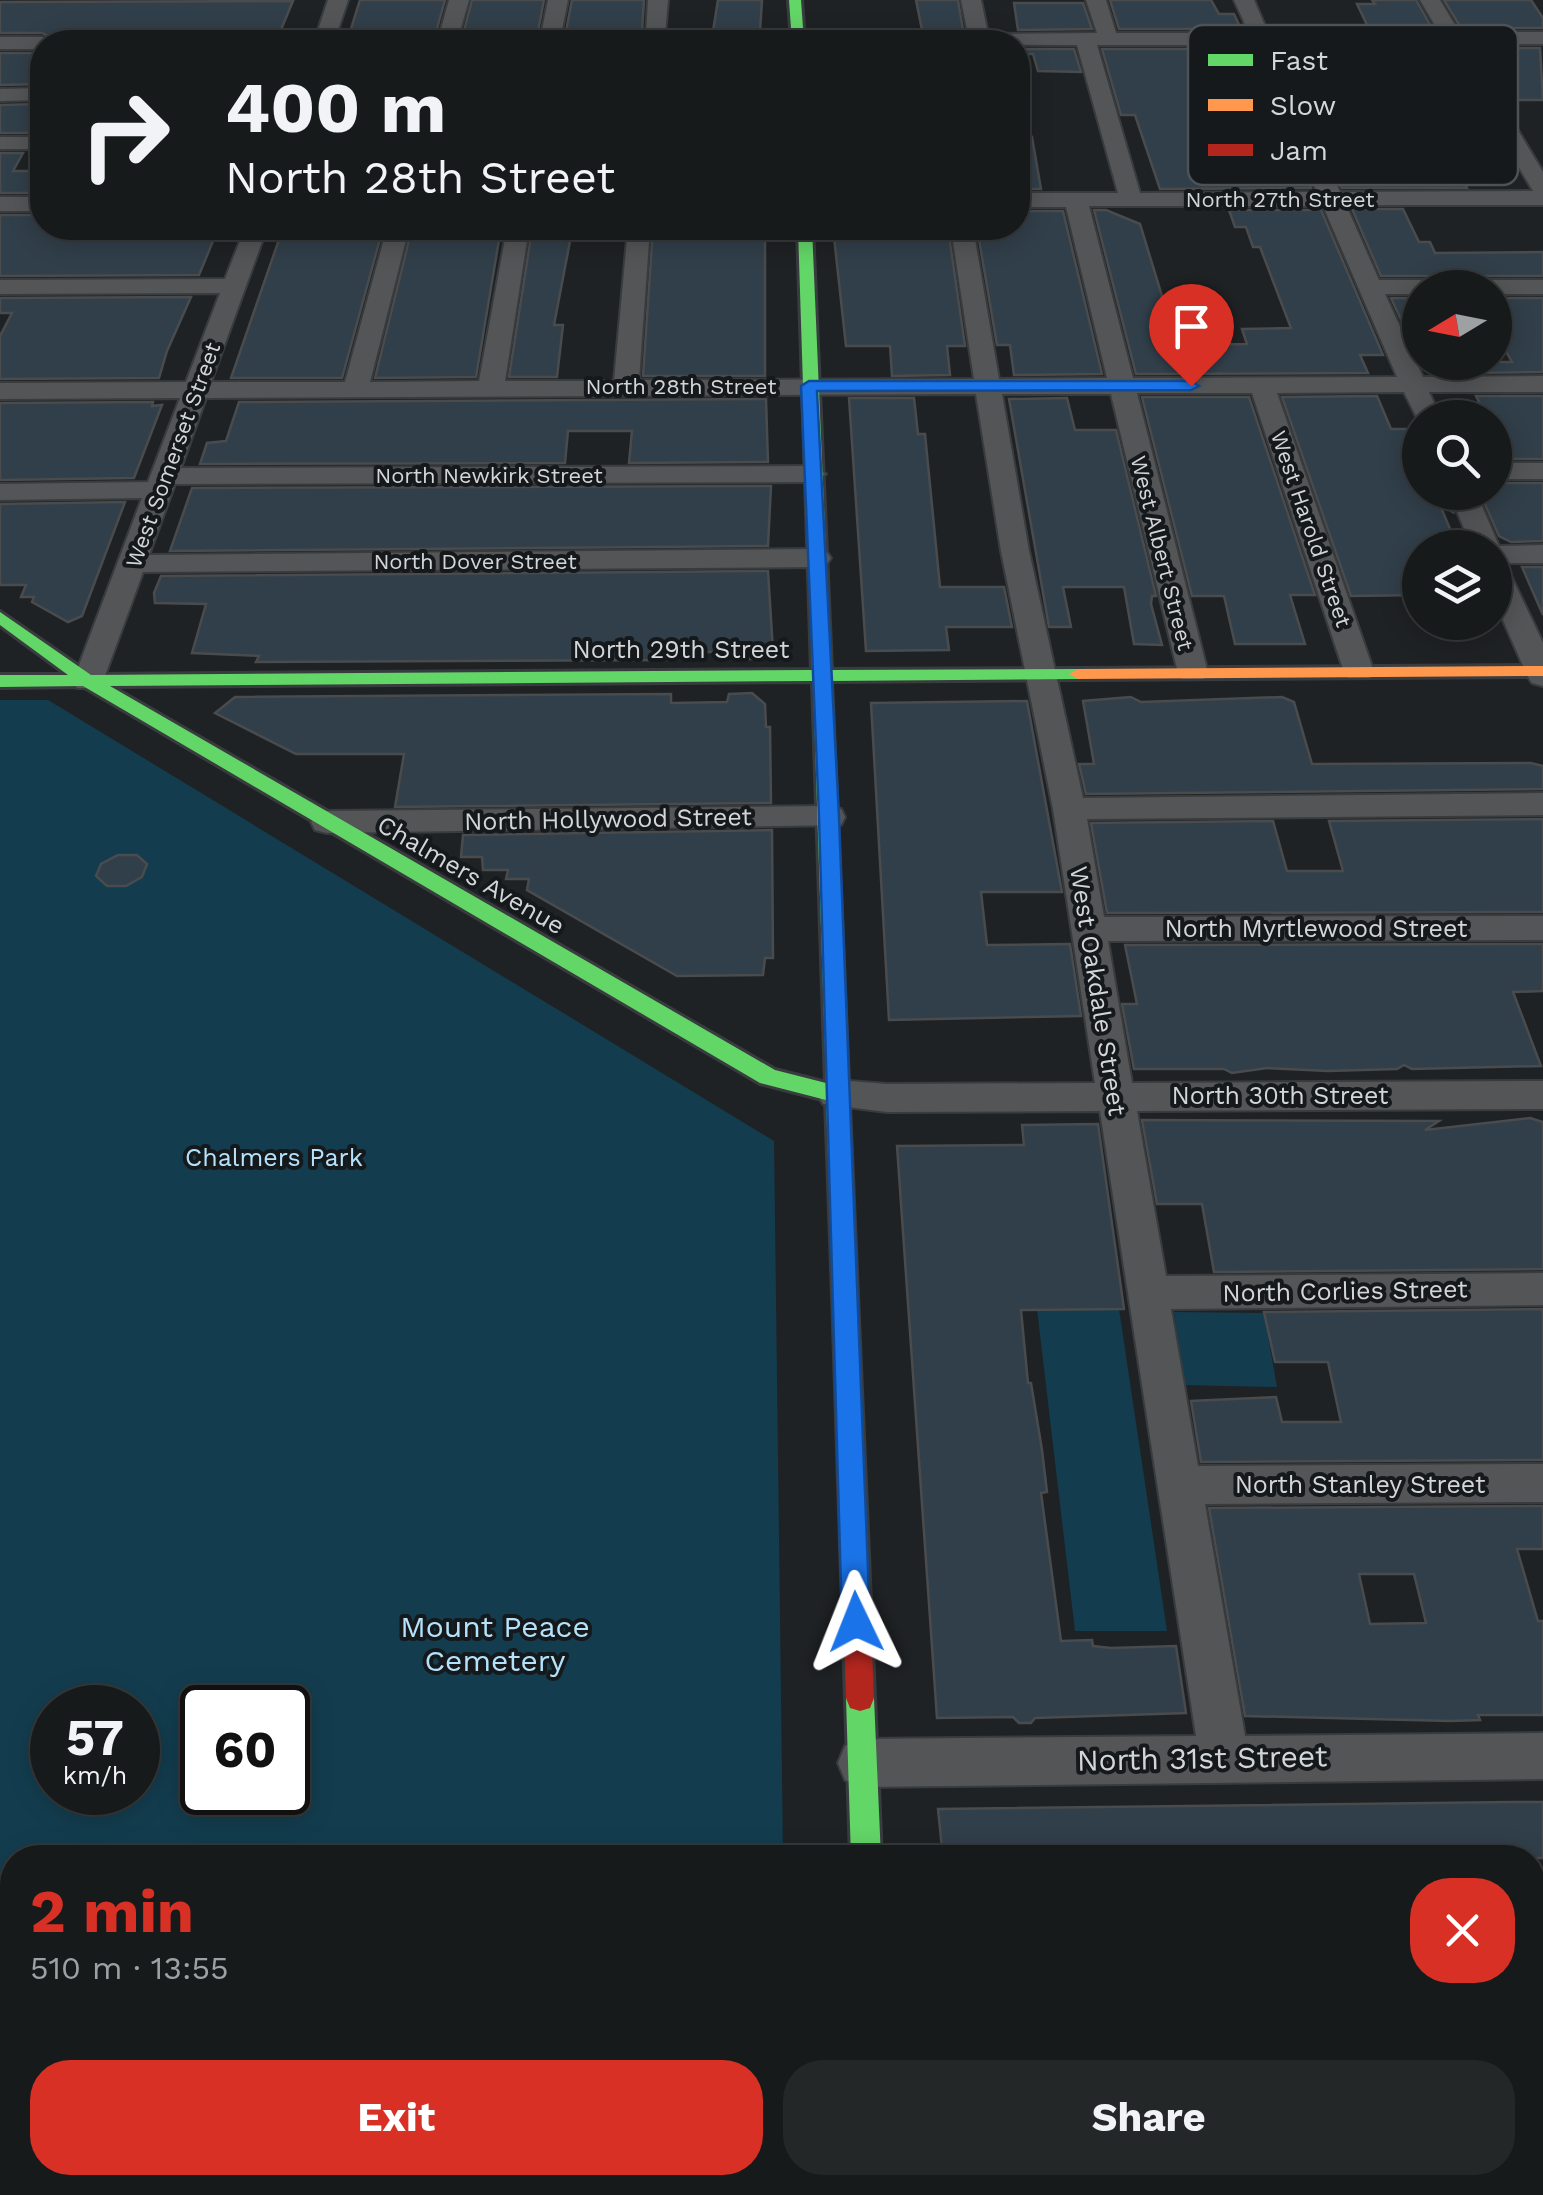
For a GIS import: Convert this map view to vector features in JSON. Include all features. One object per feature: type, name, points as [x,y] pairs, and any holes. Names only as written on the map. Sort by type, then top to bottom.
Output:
[{"type":"street","points":[[328,30],[338,0]]},
{"type":"street","points":[[450,30],[459,0]]},
{"type":"street","points":[[553,30],[558,0]]},
{"type":"street","points":[[656,30],[658,0]]},
{"type":"street","points":[[796,0],[797,30]]},
{"type":"street","points":[[970,0],[977,30]]},
{"type":"street","points":[[1096,0],[1108,39]]},
{"type":"street","points":[[1244,0],[1256,25]]},
{"type":"street","points":[[1430,0],[1445,25]]},
{"type":"street","points":[[1030,40],[1188,39]]},
{"type":"street","points":[[1085,40],[1131,200]]},
{"type":"street","points":[[0,44],[30,43]]},
{"type":"street","points":[[0,94],[30,94]]},
{"type":"street","points":[[0,143],[30,142]]},
{"type":"street","points":[[1518,148],[1543,190]]},
{"type":"street","points":[[1325,185],[1421,400]]},
{"type":"street","name":"North 27th Street","points":[[1030,200],[1543,198]]},
{"type":"street","name":"West Albert Street","points":[[1076,200],[1192,673]]},
{"type":"street","points":[[0,204],[30,204]]},
{"type":"street","name":"West Somerset Street","points":[[88,681],[252,240]]},
{"type":"street","points":[[356,388],[395,240]]},
{"type":"street","points":[[491,387],[516,240]]},
{"type":"street","points":[[626,387],[638,240]]},
{"type":"street","points":[[806,240],[865,1845]]},
{"type":"street","name":"West Oakdale Street","points":[[964,240],[1038,674],[1046,690],[1068,808],[1224,1757]]},
{"type":"street","points":[[0,287],[235,286]]},
{"type":"street","points":[[1371,287],[1543,286]]},
{"type":"street","name":"North 28th Street","points":[[0,391],[1543,384]]},
{"type":"street","name":"West Harold Street","points":[[1262,386],[1360,672]]},
{"type":"street","points":[[1512,471],[1543,471]]},
{"type":"street","name":"North Newkirk Street","points":[[0,492],[163,483],[812,474]]},
{"type":"street","points":[[1512,555],[1543,554]]},
{"type":"street","name":"North Dover Street","points":[[133,564],[817,558]]},
{"type":"street","points":[[1512,607],[1542,673]]},
{"type":"street","name":"Chalmers Avenue","points":[[0,617],[88,681],[768,1077],[836,1094]]},
{"type":"street","name":"Chalmers Avenue","points":[[18,656],[88,681]]},
{"type":"street","name":"North 29th Street","points":[[0,682],[1542,673]]},
{"type":"street","points":[[1068,808],[1543,804]]},
{"type":"street","name":"North Hollywood Street","points":[[327,822],[829,817]]},
{"type":"street","name":"North Myrtlewood Street","points":[[1088,929],[1543,928]]},
{"type":"street","name":"North 30th Street","points":[[836,1094],[887,1098],[1543,1095]]},
{"type":"street","name":"North Corlies Street","points":[[1147,1293],[1543,1289]]},
{"type":"street","name":"North Stanley Street","points":[[1177,1485],[1543,1482]]},
{"type":"street","name":"North 31st Street","points":[[862,1763],[1543,1756]]},
{"type":"green space","points":[[0,700],[48,700],[774,1141],[783,1845],[0,1845]]},
{"type":"green space","points":[[1037,1309],[1119,1309],[1167,1631],[1075,1631]]},
{"type":"green space","points":[[1174,1312],[1264,1313],[1277,1387],[1184,1385]]},
{"type":"building","points":[[360,0],[445,0],[437,30],[351,30]]},
{"type":"building","points":[[472,0],[544,0],[538,30],[464,30]]},
{"type":"building","points":[[572,0],[644,0],[642,30],[566,30]]},
{"type":"building","points":[[718,0],[762,0],[760,30],[713,30]]},
{"type":"building","points":[[916,0],[958,0],[963,30],[922,30]]},
{"type":"building","points":[[1110,0],[1211,0],[1219,14],[1234,14],[1239,25],[1188,25],[1188,29],[1119,29]]},
{"type":"building","points":[[1372,0],[1416,0],[1430,25],[1367,25],[1357,4],[1375,4]]},
{"type":"building","points":[[1444,0],[1531,0],[1543,18],[1543,28],[1459,25]]},
{"type":"building","points":[[293,1],[281,30],[30,33],[0,33],[0,2]]},
{"type":"building","points":[[1014,3],[1083,3],[1092,29],[1018,30]]},
{"type":"building","points":[[1518,48],[1540,48],[1543,100],[1518,100]]},
{"type":"building","points":[[1030,49],[1074,49],[1081,72],[1038,71]]},
{"type":"building","points":[[1102,49],[1188,49],[1188,185],[1311,188],[1160,189],[1135,115],[1121,115]]},
{"type":"building","points":[[0,53],[30,53],[30,84],[0,85]]},
{"type":"building","points":[[30,104],[30,133],[0,133],[0,105]]},
{"type":"building","points":[[1032,137],[1041,189],[1030,189]]},
{"type":"building","points":[[0,153],[23,153],[13,171],[30,171],[30,193],[0,193]]},
{"type":"building","points":[[1341,185],[1467,188],[1342,188]]},
{"type":"building","points":[[1352,209],[1403,209],[1419,242],[1430,242],[1435,253],[1543,252],[1543,276],[1512,276],[1512,270],[1402,270],[1402,276],[1381,276]]},
{"type":"building","points":[[1094,210],[1106,210],[1140,224],[1177,345],[1247,344],[1242,329],[1291,328],[1260,247],[1253,247],[1246,227],[1235,227],[1229,210],[1321,210],[1383,355],[1360,355],[1368,373],[1136,374]]},
{"type":"building","points":[[1030,211],[1063,211],[1102,374],[1014,375],[1010,345],[997,345],[979,240],[1030,240]]},
{"type":"building","points":[[0,215],[30,215],[30,240],[213,240],[199,275],[0,276]]},
{"type":"building","points":[[279,240],[380,240],[342,378],[231,378]]},
{"type":"building","points":[[409,240],[499,240],[476,377],[375,378]]},
{"type":"building","points":[[530,240],[570,240],[554,325],[563,325],[557,377],[509,377]]},
{"type":"building","points":[[652,240],[765,240],[765,376],[643,376]]},
{"type":"building","points":[[834,240],[950,240],[965,346],[947,346],[950,375],[892,376],[890,346],[846,346]]},
{"type":"building","points":[[191,297],[159,378],[0,379],[0,336],[12,313],[0,313],[0,298]]},
{"type":"building","points":[[1391,298],[1402,298],[1402,322]]},
{"type":"building","points":[[1512,298],[1543,298],[1543,372],[1512,372]]},
{"type":"building","points":[[1377,396],[1391,429],[1402,429],[1402,510],[1442,510],[1450,530],[1402,530],[1402,595],[1351,596],[1282,397]]},
{"type":"building","points":[[1476,396],[1543,396],[1543,459],[1512,459],[1512,400],[1478,400]]},
{"type":"building","points":[[1142,397],[1249,397],[1315,595],[1290,595],[1305,644],[1235,644],[1224,596],[1192,596]]},
{"type":"building","points":[[849,398],[914,398],[918,434],[925,434],[940,587],[1004,587],[1012,627],[946,627],[949,650],[866,651]]},
{"type":"building","points":[[1067,398],[1075,430],[1116,430],[1156,596],[1152,596],[1151,604],[1162,645],[1134,644],[1124,587],[1063,587],[1071,627],[1049,627],[1009,399]]},
{"type":"building","points":[[766,399],[768,462],[629,463],[632,431],[568,431],[565,463],[200,464],[207,443],[226,441],[239,402]]},
{"type":"building","points":[[153,402],[152,406],[162,405],[134,478],[0,480],[0,403]]},
{"type":"building","points":[[1512,483],[1543,483],[1543,541],[1512,542],[1512,530],[1496,530],[1488,510],[1512,510]]},
{"type":"building","points":[[771,486],[768,546],[170,551],[192,488]]},
{"type":"building","points":[[125,502],[82,616],[68,622],[32,602],[34,597],[21,597],[26,585],[0,585],[0,504]]},
{"type":"building","points":[[1522,567],[1543,567],[1543,615]]},
{"type":"building","points":[[768,571],[773,651],[759,659],[734,659],[735,652],[674,652],[673,660],[256,662],[259,656],[192,653],[206,604],[155,603],[154,593],[161,576]]},
{"type":"building","points":[[752,693],[765,704],[766,727],[770,727],[771,803],[395,807],[404,754],[296,754],[215,713],[235,697],[671,694],[671,703],[727,702],[729,694]]},
{"type":"building","points":[[1131,697],[1141,702],[1282,697],[1294,702],[1312,764],[1531,763],[1543,766],[1543,789],[1086,794],[1079,764],[1094,764],[1083,701]]},
{"type":"building","points":[[1027,701],[1062,892],[981,892],[987,945],[1070,944],[1081,1016],[889,1020],[871,703]]},
{"type":"building","points":[[1543,819],[1543,912],[1107,913],[1091,823],[1273,821],[1287,871],[1343,871],[1329,821]]},
{"type":"building","points":[[772,830],[773,958],[765,958],[763,975],[677,976],[527,890],[529,879],[506,879],[508,870],[483,870],[482,857],[461,857],[463,835]]},
{"type":"building","points":[[118,855],[137,855],[147,864],[142,877],[126,886],[107,886],[96,876],[101,864]]},
{"type":"building","points":[[1543,944],[1543,991],[1513,992],[1541,1066],[1412,1069],[1404,1065],[1397,1069],[1328,1071],[1267,1068],[1232,1073],[1224,1069],[1134,1069],[1122,1004],[1137,1004],[1125,945]]},
{"type":"building","points":[[1530,1118],[1543,1122],[1543,1269],[1226,1272],[1214,1272],[1202,1204],[1157,1204],[1142,1120],[1439,1121],[1425,1130]]},
{"type":"building","points":[[1098,1124],[1124,1309],[1021,1310],[1028,1383],[1042,1450],[1047,1492],[1041,1493],[1061,1641],[1092,1640],[1093,1646],[1111,1648],[1176,1646],[1186,1713],[1035,1718],[1031,1723],[1019,1723],[1013,1717],[937,1718],[897,1146],[1024,1145],[1022,1125]]},
{"type":"building","points":[[1543,1309],[1543,1460],[1201,1462],[1191,1401],[1276,1397],[1282,1422],[1341,1422],[1328,1362],[1275,1362],[1264,1312]]},
{"type":"building","points":[[1543,1506],[1543,1549],[1517,1549],[1538,1621],[1543,1621],[1543,1715],[1478,1715],[1480,1720],[1450,1721],[1245,1716],[1209,1508]],"holes":[[[1359,1574],[1414,1574],[1426,1623],[1370,1624]]]},
{"type":"building","points":[[1543,1802],[1543,1845],[942,1845],[938,1809]]},
{"type":"traffic: fast","points":[[795,0],[797,30]]},
{"type":"traffic: fast","points":[[805,240],[845,1295]]},
{"type":"traffic: fast","points":[[0,617],[88,681],[768,1077],[836,1094]]},
{"type":"traffic: fast","points":[[0,681],[1078,674]]},
{"type":"traffic: fast","points":[[860,1698],[866,1845]]},
{"type":"traffic: slow","points":[[1078,674],[1543,671]]},
{"type":"traffic: jam","points":[[845,1295],[860,1698]]},
{"type":"route","points":[[856,1622],[829,817],[809,386],[1191,386]]},
{"type":"park label","name":"Chalmers Park","points":[[274,1157]]},
{"type":"park label","name":"Mount Peace Cemetery","points":[[495,1643]]}]
